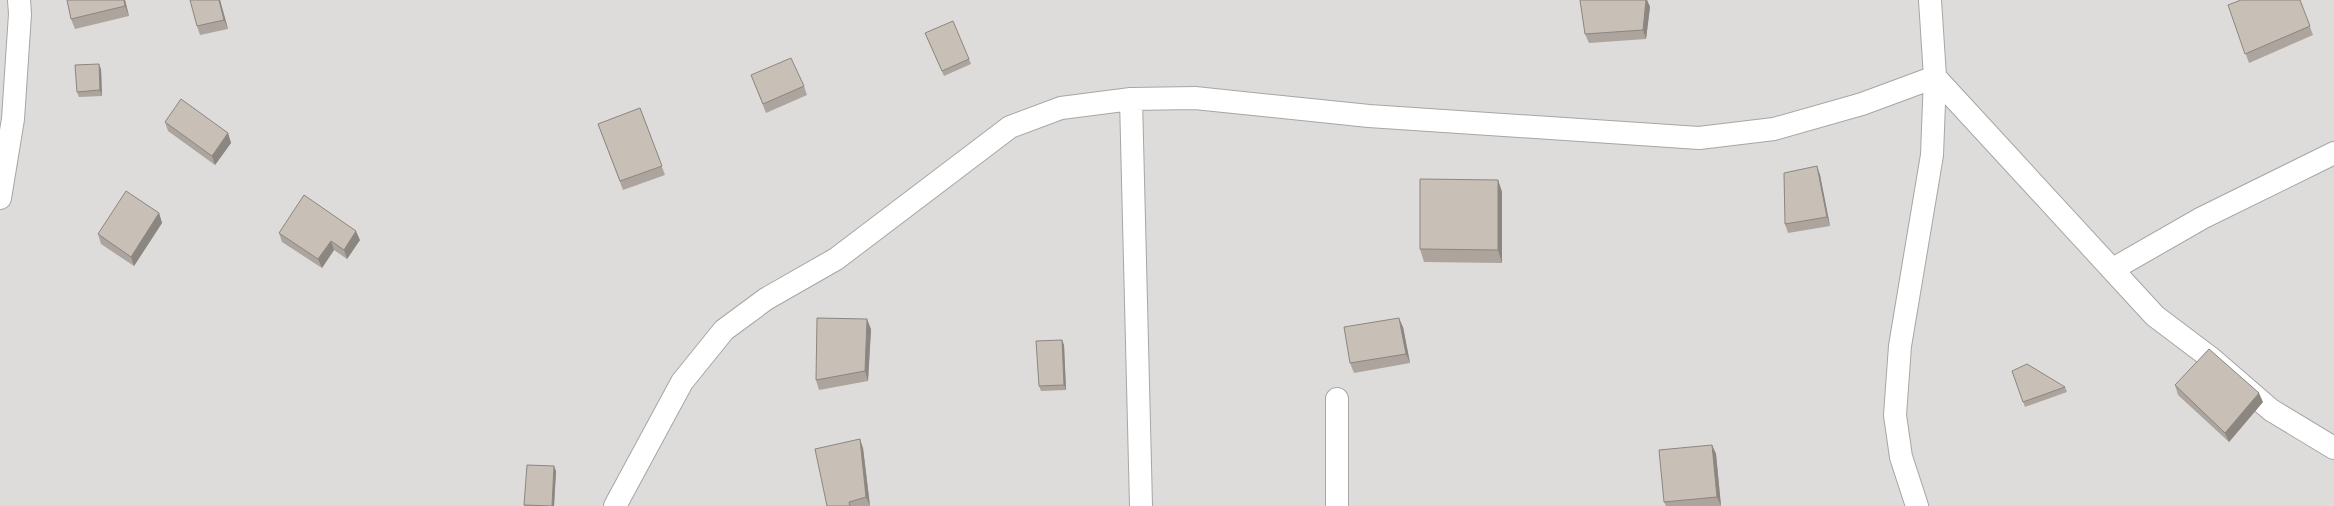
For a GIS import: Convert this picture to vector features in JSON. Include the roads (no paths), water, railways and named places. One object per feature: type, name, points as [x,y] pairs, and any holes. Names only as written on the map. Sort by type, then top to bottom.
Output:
[{"type":"street","points":[[0,198],[13,119],[20,14],[19,0]]},
{"type":"street","points":[[1917,506],[1900,457],[1896,415],[1900,346],[1932,155],[1935,77],[1930,0]]},
{"type":"street","points":[[615,506],[682,382],[724,330],[766,299],[836,259],[1010,127],[1060,108],[1130,99],[1194,98],[1369,116],[1699,138],[1774,129],[1862,104],[1935,77]]},
{"type":"street","points":[[1935,77],[2155,316],[2212,358],[2271,410],[2334,448]]},
{"type":"street","points":[[1130,99],[1141,506]]},
{"type":"street","points":[[2113,269],[2202,218],[2334,153]]},
{"type":"street","points":[[1337,399],[1337,506]]}]
